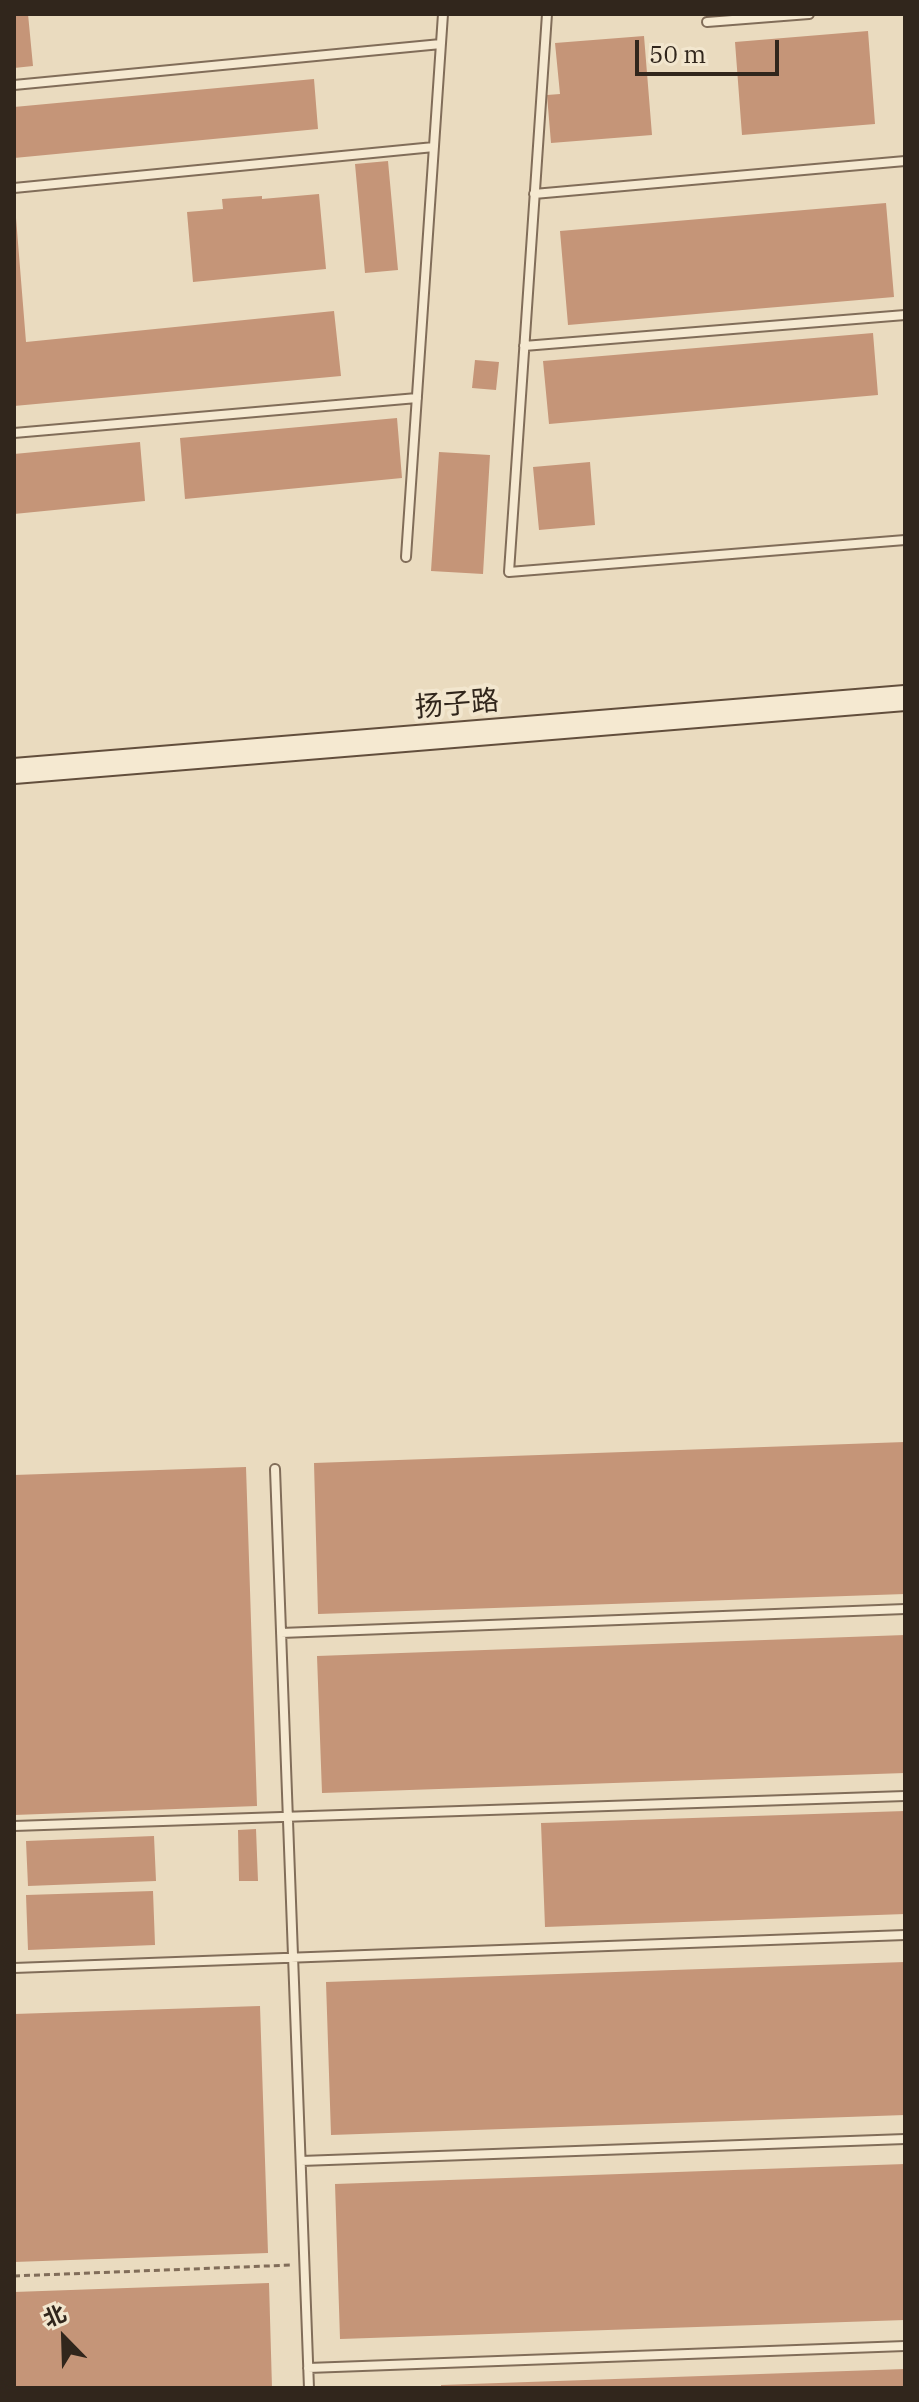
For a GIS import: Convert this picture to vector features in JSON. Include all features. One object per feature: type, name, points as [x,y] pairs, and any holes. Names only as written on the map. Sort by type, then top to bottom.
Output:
[{"type":"street","name":"扬子路","points":[[14,771],[905,698]]},
{"type":"lane","points":[[406,557],[443,14]]},
{"type":"lane","points":[[547,14],[509,572],[905,540]]},
{"type":"lane","points":[[707,22],[809,14]]},
{"type":"lane","points":[[14,85],[441,44]]},
{"type":"lane","points":[[14,188],[434,147]]},
{"type":"lane","points":[[534,194],[905,161]]},
{"type":"lane","points":[[524,346],[905,315]]},
{"type":"lane","points":[[14,433],[417,398]]},
{"type":"lane","points":[[275,1469],[309,2388]]},
{"type":"lane","points":[[281,1633],[905,1609]]},
{"type":"lane","points":[[14,1826],[905,1796]]},
{"type":"lane","points":[[14,1968],[905,1935]]},
{"type":"lane","points":[[301,2161],[905,2139]]},
{"type":"lane","points":[[308,2368],[905,2346]]},
{"type":"path","points":[[14,2276],[304,2265]]},
{"type":"building","points":[[14,14],[28,14],[33,66],[14,68]]},
{"type":"building","points":[[868,31],[875,124],[742,135],[735,42]]},
{"type":"building","points":[[644,36],[652,135],[551,143],[547,95],[560,94],[555,43]]},
{"type":"building","points":[[314,79],[318,129],[14,158],[14,107]]},
{"type":"building","points":[[388,161],[398,270],[365,273],[355,164]]},
{"type":"building","points":[[319,194],[326,269],[193,282],[187,212],[223,209],[222,199]]},
{"type":"building","points":[[886,203],[894,297],[568,325],[560,231]]},
{"type":"building","points":[[14,218],[26,342],[334,311],[341,376],[14,406]]},
{"type":"building","points":[[873,333],[878,395],[549,424],[543,361]]},
{"type":"building","points":[[475,360],[499,362],[496,390],[472,388]]},
{"type":"building","points":[[397,418],[402,478],[185,499],[180,438]]},
{"type":"building","points":[[140,442],[145,501],[14,514],[14,454]]},
{"type":"building","points":[[439,452],[490,455],[483,574],[431,571]]},
{"type":"building","points":[[590,462],[595,525],[539,530],[533,467]]},
{"type":"building","points":[[905,1442],[905,1594],[318,1614],[314,1463]]},
{"type":"building","points":[[246,1467],[257,1806],[14,1815],[14,1475]]},
{"type":"building","points":[[905,1635],[905,1773],[322,1793],[317,1656]]},
{"type":"building","points":[[905,1811],[905,1914],[545,1927],[541,1823]]},
{"type":"building","points":[[256,1829],[258,1881],[239,1881],[238,1830]]},
{"type":"building","points":[[154,1836],[156,1881],[28,1886],[26,1841]]},
{"type":"building","points":[[153,1891],[155,1945],[28,1950],[26,1895]]},
{"type":"building","points":[[905,1962],[905,2115],[331,2135],[326,1982]]},
{"type":"building","points":[[260,2006],[268,2253],[14,2262],[14,2014]]},
{"type":"building","points":[[905,2164],[905,2320],[340,2339],[335,2184]]},
{"type":"building","points":[[269,2283],[272,2388],[14,2388],[14,2292]]},
{"type":"building","points":[[905,2369],[905,2388],[441,2388],[441,2385]]}]
